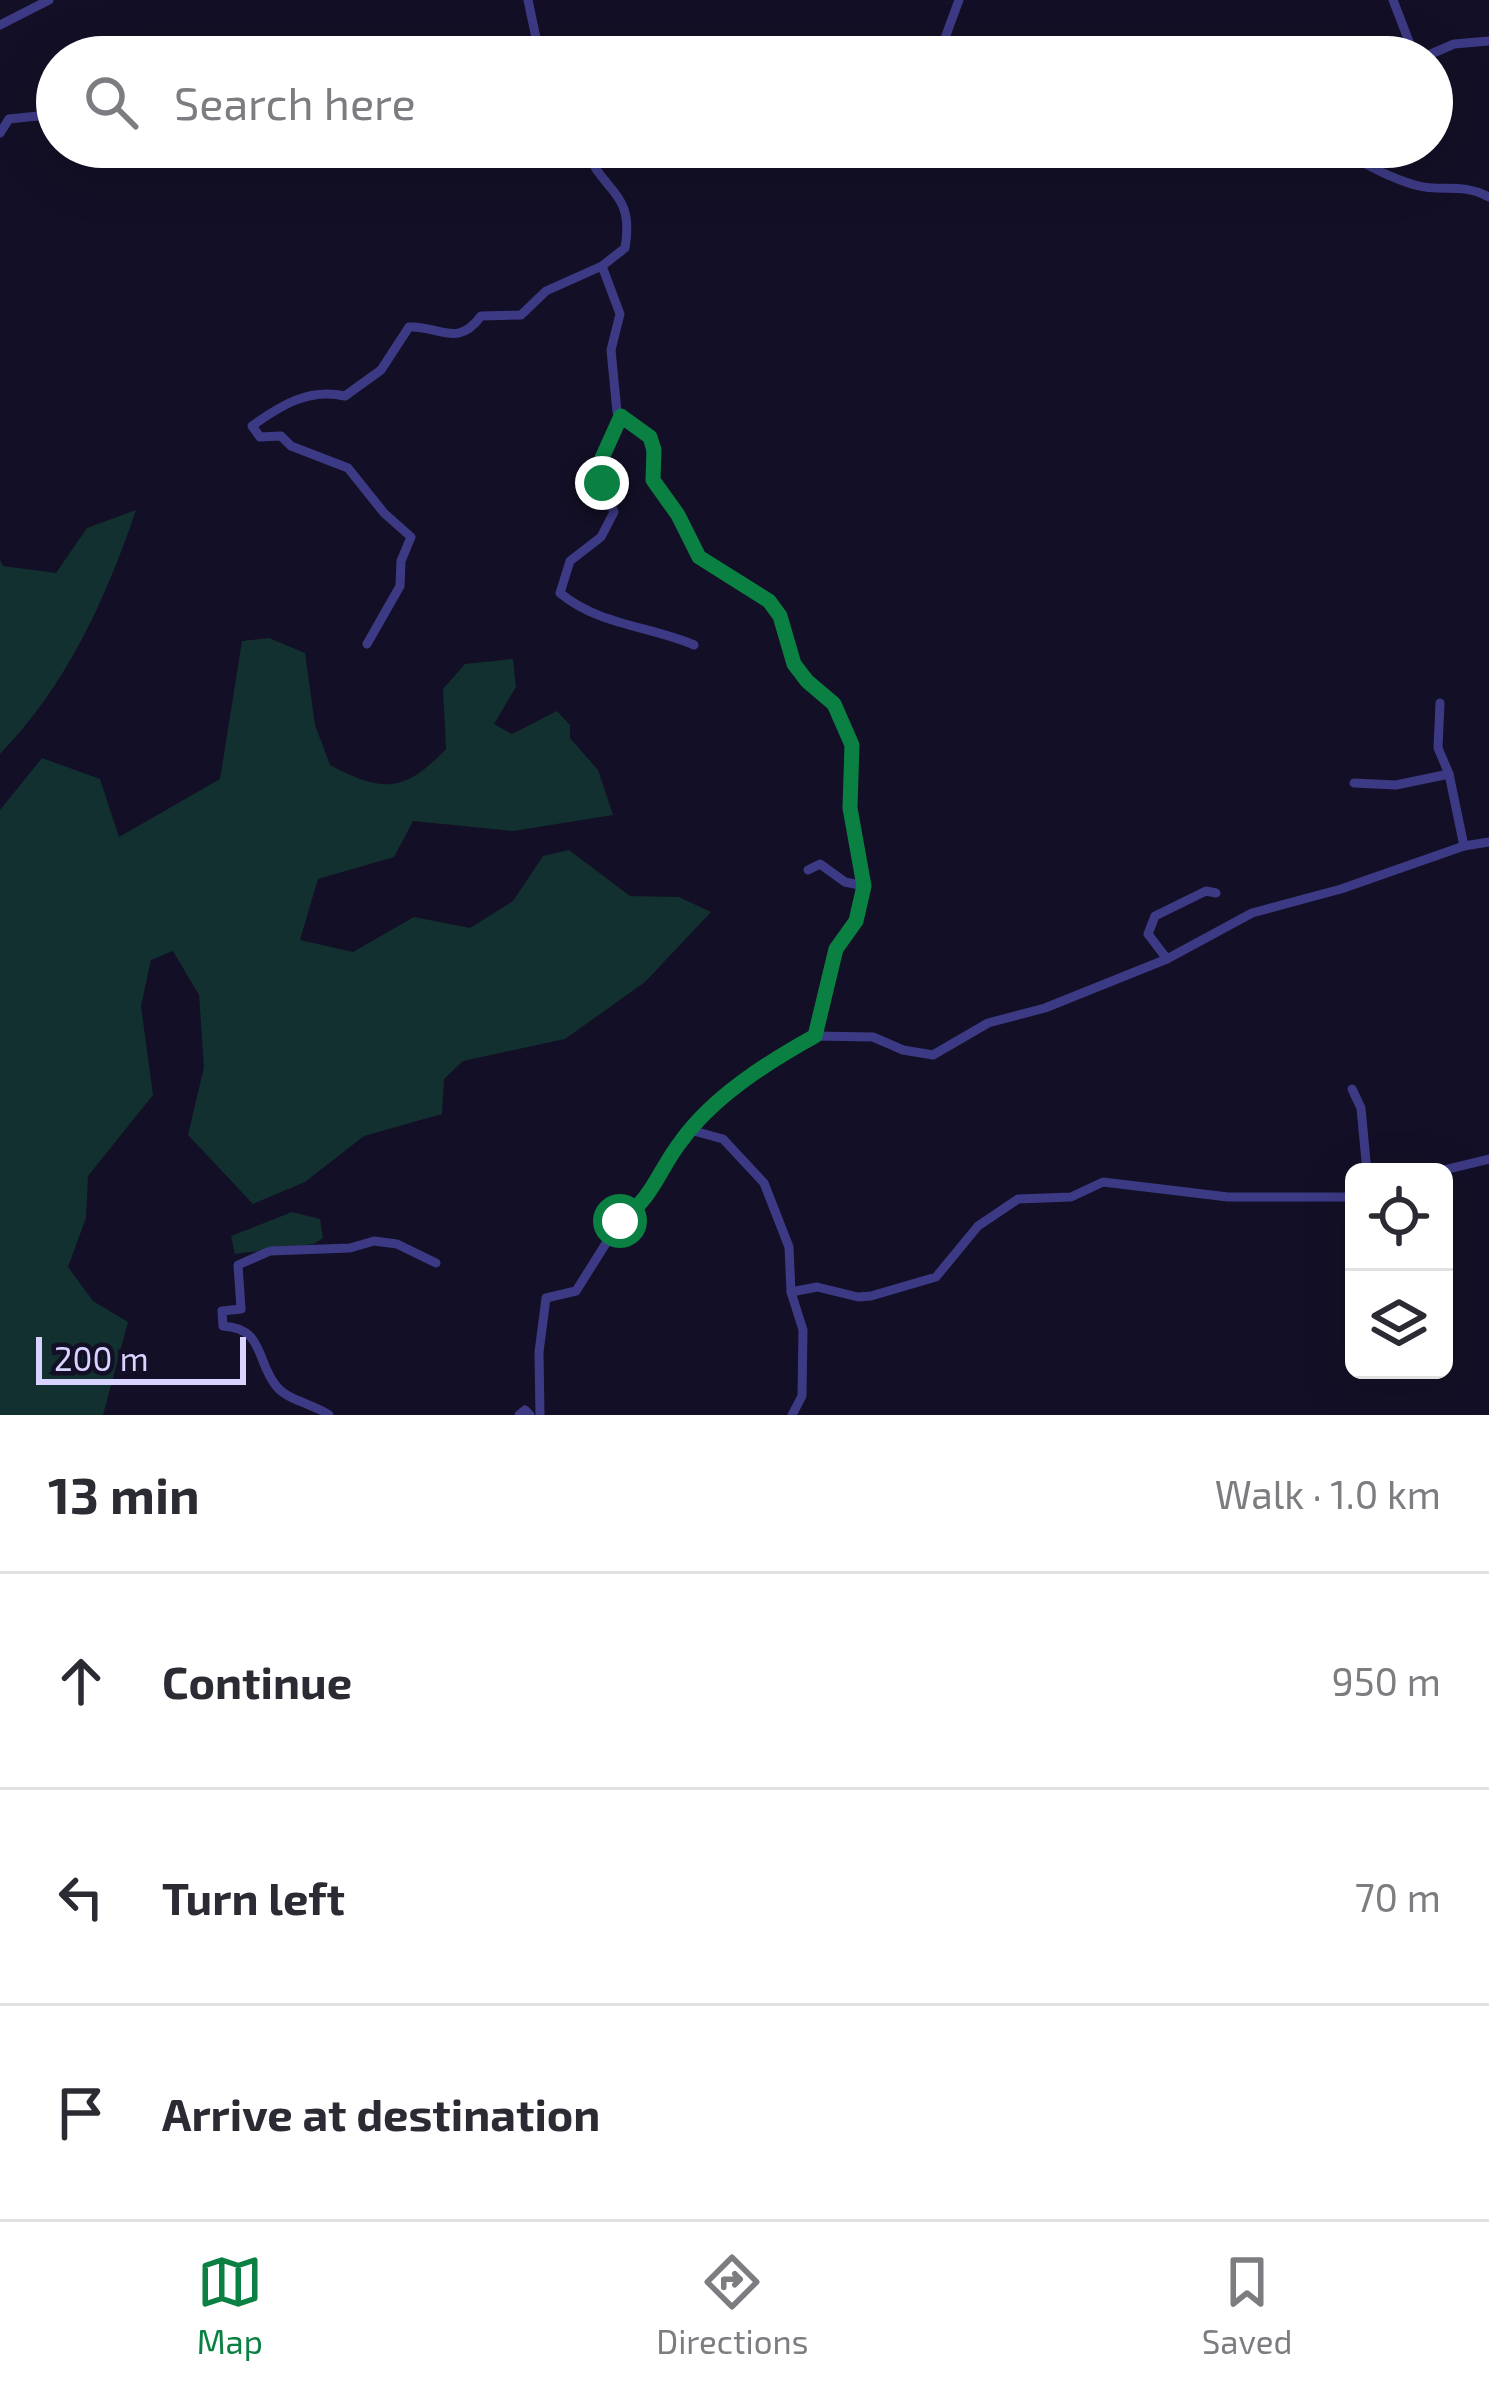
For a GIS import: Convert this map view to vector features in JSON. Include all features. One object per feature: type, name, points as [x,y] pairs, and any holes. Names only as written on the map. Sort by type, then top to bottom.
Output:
[{"type":"street","points":[[0,25],[49,0]]},
{"type":"street","points":[[528,0],[536,36]]},
{"type":"street","points":[[946,36],[959,0]]},
{"type":"street","points":[[1393,0],[1410,36]]},
{"type":"street","points":[[1453,44],[1489,40]]},
{"type":"street","points":[[2,108],[9,119]]},
{"type":"street","points":[[9,119],[36,116]]},
{"type":"street","points":[[0,133],[9,119]]},
{"type":"street","points":[[368,644],[400,586],[401,561],[411,537],[384,513],[348,467],[291,446],[281,436],[260,437],[252,426],[321,391],[345,397],[381,370],[409,327],[422,326],[442,335],[465,331],[482,316],[521,315],[546,291],[602,266],[625,248],[629,224],[623,200],[595,168]]},
{"type":"street","points":[[1378,168],[1412,185],[1457,185],[1489,197]]},
{"type":"street","points":[[602,266],[620,314],[611,350],[615,405],[621,416],[650,437],[653,480],[699,557],[769,601],[780,616],[794,664],[834,704],[852,745],[850,808],[864,886],[856,921],[836,949],[815,1036]]},
{"type":"street","points":[[621,416],[601,467],[603,491],[614,512],[601,537],[570,561],[560,593],[614,622],[662,631],[694,645]]},
{"type":"street","points":[[1441,703],[1438,748],[1449,774],[1464,846]]},
{"type":"street","points":[[1354,783],[1396,785],[1449,774]]},
{"type":"street","points":[[540,1415],[539,1352],[546,1298],[576,1291],[620,1221],[642,1205],[690,1130],[724,1096],[815,1036],[873,1036],[903,1050],[933,1054],[988,1023],[1045,1008],[1168,959],[1252,913],[1489,842]]},
{"type":"street","points":[[808,870],[820,864],[845,882],[864,886]]},
{"type":"street","points":[[1168,959],[1148,934],[1155,916],[1206,891],[1216,893]]},
{"type":"street","points":[[1352,1089],[1360,1108],[1366,1163]]},
{"type":"street","points":[[690,1130],[723,1139],[764,1183],[789,1246],[791,1292],[803,1330],[802,1396],[792,1415]]},
{"type":"street","points":[[1453,1168],[1489,1159]]},
{"type":"street","points":[[791,1292],[817,1287],[871,1296],[936,1277],[978,1226],[1018,1199],[1071,1197],[1103,1182],[1228,1197],[1345,1198]]},
{"type":"street","points":[[328,1415],[278,1388],[257,1341],[238,1328],[223,1326],[222,1311],[241,1309],[238,1265],[270,1251],[350,1248],[374,1241],[397,1244],[436,1263]]},
{"type":"street","points":[[519,1415],[525,1410],[530,1415]]},
{"type":"green space","points":[[136,510],[82,640],[45,700],[0,754],[0,560],[3,566],[56,573],[87,528]]},
{"type":"green space","points":[[269,638],[305,653],[315,725],[330,765],[379,784],[405,781],[446,749],[443,689],[465,664],[513,659],[516,687],[494,724],[512,734],[557,711],[570,725],[570,738],[598,770],[613,815],[513,831],[413,821],[394,857],[318,879],[300,940],[353,952],[414,917],[470,928],[513,901],[543,856],[569,850],[630,896],[679,897],[711,912],[645,982],[565,1039],[463,1061],[444,1079],[442,1114],[364,1136],[305,1182],[253,1204],[188,1135],[204,1067],[199,995],[173,951],[151,960],[141,1006],[153,1095],[88,1176],[86,1218],[68,1267],[93,1301],[128,1322],[103,1415],[0,1415],[0,810],[42,758],[100,779],[119,837],[220,779],[242,641]]},
{"type":"green space","points":[[292,1212],[320,1219],[323,1238],[314,1244],[235,1254],[231,1236]]},
{"type":"route","points":[[602,483],[602,458],[621,416],[650,437],[653,480],[701,560],[769,601],[780,616],[794,664],[834,704],[852,745],[850,808],[864,886],[856,921],[836,949],[815,1036],[724,1096],[682,1139],[642,1205],[620,1221]]}]
